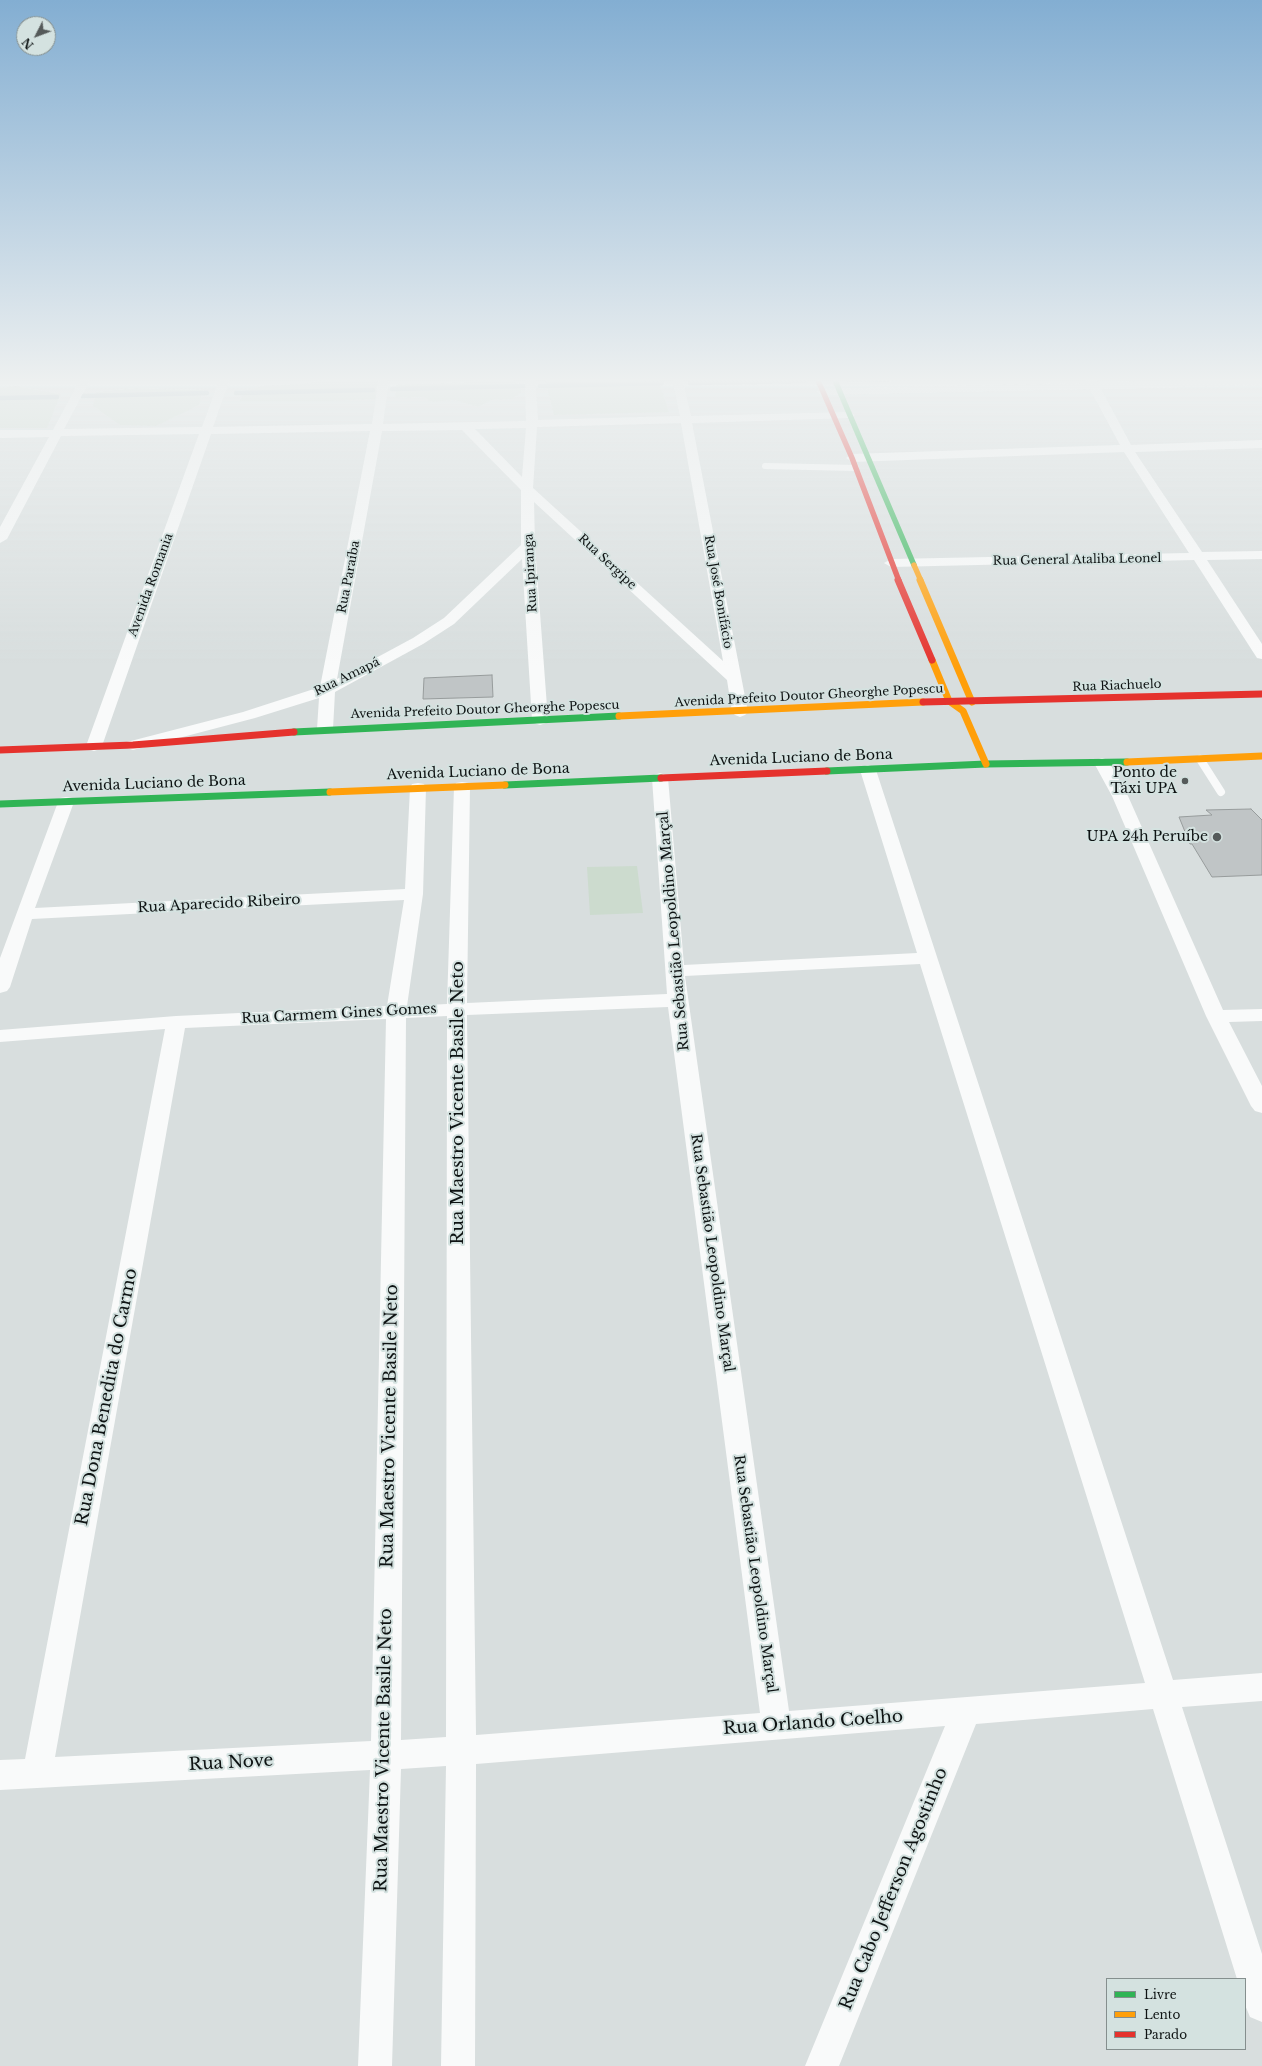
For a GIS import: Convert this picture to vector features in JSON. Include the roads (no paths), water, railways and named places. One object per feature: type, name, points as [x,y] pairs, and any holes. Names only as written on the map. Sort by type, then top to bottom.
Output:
[{"type":"main road","points":[[858,474],[891,563],[949,701],[963,711],[986,764]]},
{"type":"main road","points":[[875,474],[913,562],[945,642],[972,702],[963,711]]},
{"type":"main road","name":"Rua Riachuelo","points":[[972,702],[1262,694]]},
{"type":"main road","name":"Avenida Prefeito Doutor Gheorghe Popescu","points":[[0,750],[133,745],[325,729],[740,712],[949,701],[972,702]]},
{"type":"main road","name":"Avenida Luciano de Bona","points":[[0,804],[462,787],[986,764],[1102,763],[1262,756]]},
{"type":"street","points":[[0,539],[34,474]]},
{"type":"street","name":"Avenida Romania","points":[[94,746],[190,474]]},
{"type":"street","name":"Rua Paraíba","points":[[325,729],[327,690],[368,474]]},
{"type":"street","name":"Rua Sergipe","points":[[513,474],[734,679]]},
{"type":"street","name":"Rua Ipiranga","points":[[528,474],[528,546],[540,720]]},
{"type":"street","name":"Rua José Bonifácio","points":[[696,474],[740,712]]},
{"type":"street","points":[[1145,474],[1200,557],[1262,655]]},
{"type":"street","name":"Rua Amapá","points":[[133,745],[249,715],[327,690],[418,641],[449,621],[528,546]]},
{"type":"street","name":"Rua General Ataliba Leonel","points":[[891,563],[1262,555]]},
{"type":"street","points":[[1102,763],[1120,796],[1216,1016],[1262,1106]]},
{"type":"street","points":[[868,770],[1262,2005]]},
{"type":"street","name":"Rua Sebastião Leopoldino Marçal","points":[[660,778],[677,1000],[776,1726]]},
{"type":"street","name":"Rua Maestro Vicente Basile Neto","points":[[458,2066],[461,1751],[457,1009],[462,787]]},
{"type":"street","name":"Rua Maestro Vicente Basile Neto","points":[[375,2066],[386,1755],[396,1011],[414,894],[418,788]]},
{"type":"street","points":[[0,986],[24,914],[66,802]]},
{"type":"street","name":"Rua Aparecido Ribeiro","points":[[24,914],[414,894]]},
{"type":"street","points":[[675,971],[928,958]]},
{"type":"street","name":"Rua Carmem Gines Gomes","points":[[0,1036],[176,1022],[396,1011],[677,1000]]},
{"type":"street","points":[[1216,1016],[1262,1015]]},
{"type":"street","name":"Rua Dona Benedita do Carmo","points":[[37,1773],[176,1022]]},
{"type":"street","name":"Rua Orlando Coelho","points":[[461,1751],[1164,1696],[1262,1686]]},
{"type":"street","name":"Rua Cabo Jefferson Agostinho","points":[[822,2066],[966,1711]]},
{"type":"street","name":"Rua Nove","points":[[0,1775],[461,1751]]},
{"type":"lane","points":[[1200,759],[1221,792]]},
{"type":"place","name":"Ponto de Táxi UPA","points":[[1185,781]]},
{"type":"place","name":"UPA 24h Peruíbe","points":[[1217,837]]}]
